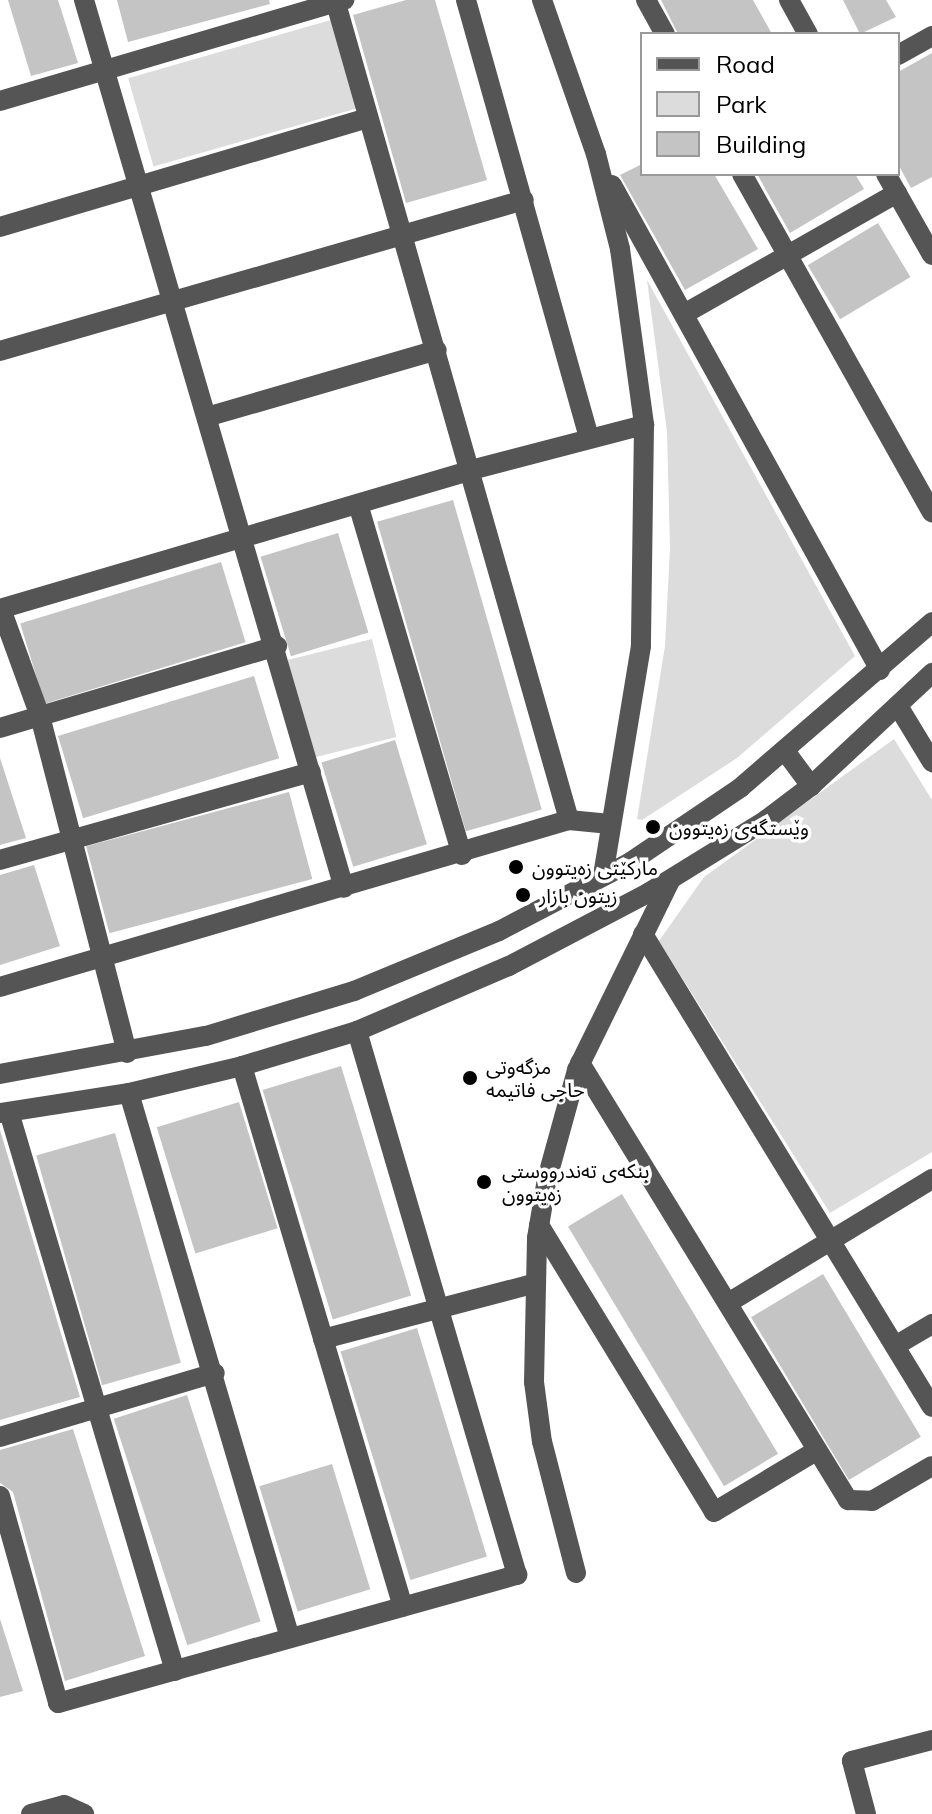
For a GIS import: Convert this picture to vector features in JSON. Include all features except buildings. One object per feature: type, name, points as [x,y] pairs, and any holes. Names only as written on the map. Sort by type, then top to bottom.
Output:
[{"type":"street","points":[[84,0],[210,416],[344,888]]},
{"type":"street","points":[[466,0],[589,437]]},
{"type":"street","points":[[542,0],[596,154],[620,249],[644,425],[641,646],[632,721],[610,824],[603,876]]},
{"type":"street","points":[[646,0],[664,32]]},
{"type":"street","points":[[789,0],[807,32]]},
{"type":"street","points":[[0,101],[338,1],[368,118],[437,350],[569,820]]},
{"type":"street","points":[[900,54],[932,36]]},
{"type":"street","points":[[0,227],[368,118]]},
{"type":"street","points":[[596,154],[880,670]]},
{"type":"street","points":[[743,176],[932,512]]},
{"type":"street","points":[[887,176],[932,255]]},
{"type":"street","points":[[684,314],[897,193]]},
{"type":"street","points":[[0,351],[402,232],[524,200]]},
{"type":"street","points":[[210,416],[437,350]]},
{"type":"street","points":[[127,1053],[106,957],[40,716],[0,609],[471,470],[644,425]]},
{"type":"street","points":[[358,504],[462,855]]},
{"type":"street","points":[[0,1074],[127,1053],[260,1020],[393,977],[499,931],[603,876],[740,788],[932,622]]},
{"type":"street","points":[[0,728],[277,646]]},
{"type":"street","points":[[175,1671],[4,1113],[129,1093],[242,1066],[357,1031],[509,966],[672,878],[811,786],[932,673]]},
{"type":"street","points":[[898,706],[932,762]]},
{"type":"street","points":[[785,751],[811,786]]},
{"type":"street","points":[[0,860],[311,772]]},
{"type":"street","points":[[0,987],[462,855],[569,820],[610,824]]},
{"type":"street","points":[[576,1573],[542,1442],[534,1382],[533,1284],[539,1225],[547,1179],[580,1063],[672,878]]},
{"type":"street","points":[[643,934],[932,1407]]},
{"type":"street","points":[[0,1496],[58,1703],[517,1575],[357,1031]]},
{"type":"street","points":[[580,1063],[816,1451],[853,1504],[872,1501],[932,1466]]},
{"type":"street","points":[[242,1066],[403,1607]]},
{"type":"street","points":[[129,1093],[215,1373],[290,1638]]},
{"type":"street","points":[[728,1303],[932,1179]]},
{"type":"street","points":[[539,1225],[714,1512],[816,1451]]},
{"type":"street","points":[[323,1339],[533,1284]]},
{"type":"street","points":[[895,1346],[932,1324]]},
{"type":"street","points":[[0,1437],[215,1373]]},
{"type":"street","points":[[866,1814],[852,1761],[932,1740]]},
{"type":"street","points":[[31,1814],[64,1805],[84,1814]]},
{"type":"green space","points":[[331,20],[356,108],[154,167],[128,78]]},
{"type":"green space","points":[[647,280],[855,656],[737,758],[642,820],[637,819],[665,646],[670,548],[667,432]]},
{"type":"green space","points":[[372,639],[396,737],[312,758],[288,660]]},
{"type":"green space","points":[[894,739],[932,800],[932,1152],[830,1213],[659,941],[704,877]]},
{"type":"place","name":"وێستگەی زەیتوون","points":[[653,827]]},
{"type":"place","name":"مارکێتی زەیتوون","points":[[516,867]]},
{"type":"place","name":"زيتون بازار","points":[[523,895]]},
{"type":"place","name":"مزگەوتی حاجی فاتیمە","points":[[470,1078]]},
{"type":"place","name":"بنکەی تەندرووستی زەیتوون","points":[[484,1182]]}]
